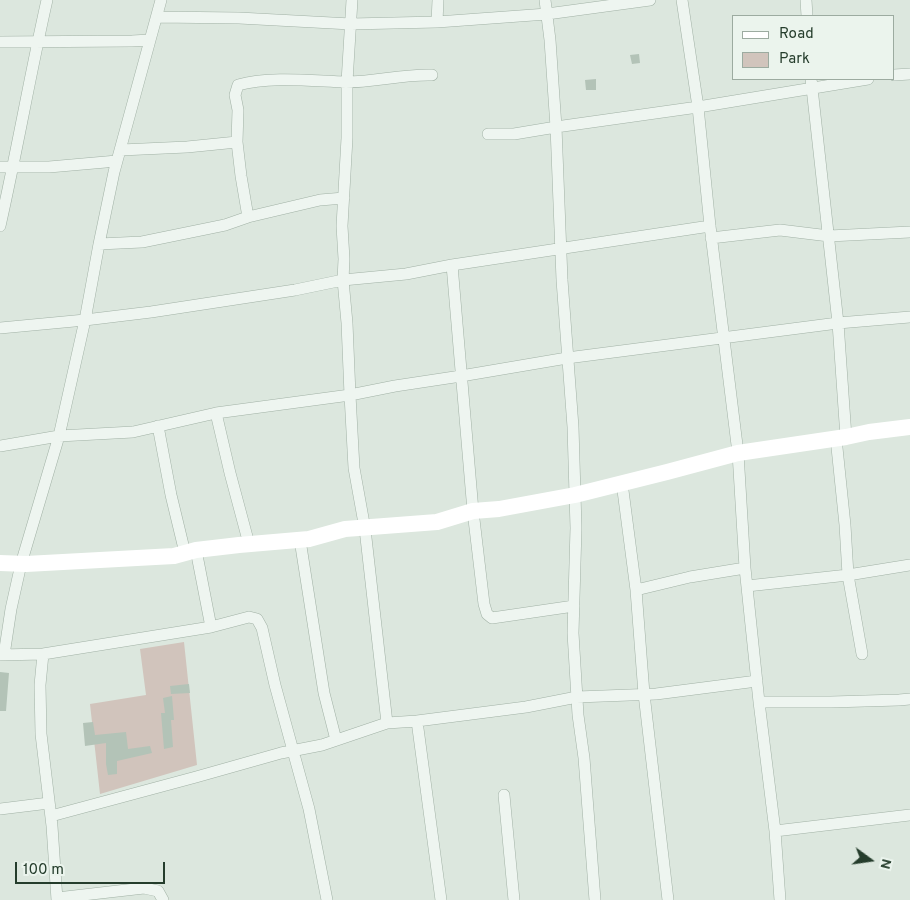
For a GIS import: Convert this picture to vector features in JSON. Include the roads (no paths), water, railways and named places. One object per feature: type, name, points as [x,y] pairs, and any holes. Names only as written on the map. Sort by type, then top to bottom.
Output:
[{"type":"main road","points":[[0,563],[21,564],[174,556],[249,544],[308,539],[345,529],[437,522],[473,511],[498,509],[575,495],[738,453],[910,427]]},
{"type":"street","points":[[0,223],[14,166],[47,0]]},
{"type":"street","points":[[160,0],[119,155],[59,436],[21,564],[2,655],[43,654],[210,627],[249,617],[257,619],[262,628],[309,809],[327,900]]},
{"type":"street","points":[[352,0],[342,226],[343,280],[354,468],[364,529],[387,723]]},
{"type":"street","points":[[437,22],[438,0]]},
{"type":"street","points":[[545,0],[556,127],[562,280],[573,427],[576,528],[573,633],[578,715],[584,758],[596,900]]},
{"type":"street","points":[[157,17],[239,18],[351,24],[437,22],[547,14],[650,0]]},
{"type":"street","points":[[682,0],[698,107],[711,238],[738,453],[745,568],[775,831],[780,900]]},
{"type":"street","points":[[806,0],[807,15]]},
{"type":"street","points":[[0,42],[132,42],[150,40]]},
{"type":"street","points":[[248,217],[237,142],[238,110],[235,95],[238,85],[260,81],[321,80],[347,82],[416,74],[432,75]]},
{"type":"street","points":[[895,75],[910,74]]},
{"type":"street","points":[[488,134],[514,134],[698,107],[811,83],[854,80]]},
{"type":"street","points":[[811,83],[838,323],[841,438],[848,575],[862,654]]},
{"type":"street","points":[[0,167],[48,167],[119,155],[237,142]]},
{"type":"street","points":[[99,244],[142,242],[225,224],[320,200],[344,198]]},
{"type":"street","points":[[0,328],[85,320],[286,291],[343,280],[406,274],[452,265],[710,226]]},
{"type":"street","points":[[711,238],[780,230],[829,236],[910,232]]},
{"type":"street","points":[[452,265],[473,511],[484,604],[487,614],[492,618],[574,606]]},
{"type":"street","points":[[0,446],[59,436],[133,432],[216,413],[350,395],[568,358],[838,323],[910,318]]},
{"type":"street","points":[[216,413],[249,544]]},
{"type":"street","points":[[158,426],[171,495],[190,552],[210,627]]},
{"type":"street","points":[[622,483],[636,590],[644,694],[668,900]]},
{"type":"street","points":[[300,540],[324,693],[336,740]]},
{"type":"street","points":[[747,586],[848,575],[910,565]]},
{"type":"street","points":[[636,590],[690,577],[745,568]]},
{"type":"street","points":[[43,654],[40,685],[41,734],[51,816],[57,899],[144,888],[158,891],[163,900]]},
{"type":"street","points":[[51,816],[293,751],[322,745],[387,723],[526,707],[577,697],[644,694],[757,681]]},
{"type":"street","points":[[759,702],[910,699]]},
{"type":"street","points":[[417,721],[441,900]]},
{"type":"street","points":[[504,795],[514,900]]},
{"type":"street","points":[[0,809],[49,803]]},
{"type":"street","points":[[775,831],[910,815]]}]
